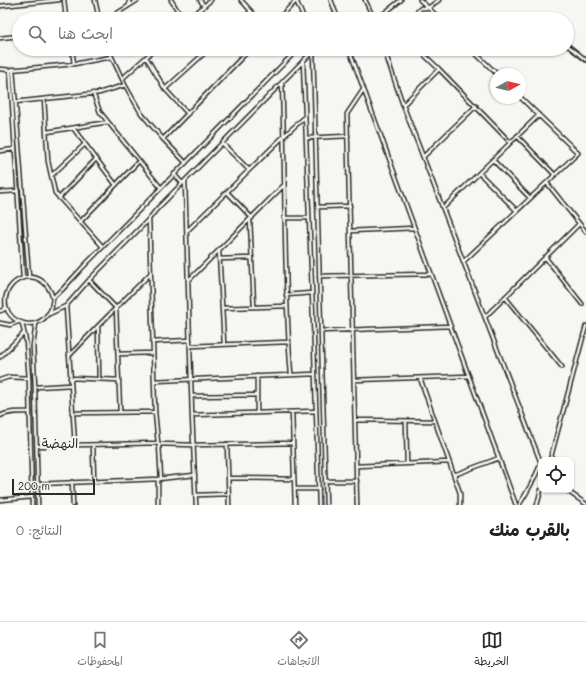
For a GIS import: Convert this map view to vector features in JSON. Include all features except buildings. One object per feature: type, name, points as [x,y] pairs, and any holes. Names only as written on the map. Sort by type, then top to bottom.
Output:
[{"type":"street","points":[[0,6],[59,0]]},
{"type":"street","points":[[64,0],[65,12]]},
{"type":"street","points":[[95,0],[98,12]]},
{"type":"street","points":[[129,0],[129,5]]},
{"type":"street","points":[[118,12],[138,0]]},
{"type":"street","points":[[171,0],[179,12]]},
{"type":"street","points":[[200,0],[204,6]]},
{"type":"street","points":[[197,12],[210,0]]},
{"type":"street","points":[[241,0],[251,11]]},
{"type":"street","points":[[285,12],[296,0],[301,12]]},
{"type":"street","points":[[331,0],[335,12]]},
{"type":"street","points":[[365,0],[371,12]]},
{"type":"street","points":[[386,12],[401,0]]},
{"type":"street","points":[[420,0],[432,12]]},
{"type":"street","points":[[417,12],[421,8],[428,8],[439,0]]},
{"type":"street","points":[[0,38],[12,37]]},
{"type":"street","points":[[574,51],[586,60]]},
{"type":"street","points":[[73,56],[74,64]]},
{"type":"street","points":[[166,89],[201,56]]},
{"type":"street","points":[[163,140],[243,56]]},
{"type":"street","points":[[53,299],[291,56]]},
{"type":"street","points":[[49,314],[53,299],[48,286],[43,281],[36,278],[23,278],[17,280],[8,289],[5,300],[6,306],[12,318],[18,322],[28,324],[36,323],[43,320],[49,314],[66,306],[182,183],[308,56]]},
{"type":"street","points":[[314,56],[326,505]]},
{"type":"street","points":[[351,56],[516,505]]},
{"type":"street","points":[[386,56],[403,105],[539,457]]},
{"type":"street","points":[[425,56],[510,142]]},
{"type":"street","points":[[478,56],[491,68]]},
{"type":"street","points":[[0,69],[74,64],[111,57],[142,113],[163,140],[186,163]]},
{"type":"street","points":[[123,78],[146,57],[166,89],[188,114]]},
{"type":"street","points":[[303,61],[319,505]]},
{"type":"street","points":[[11,69],[29,277]]},
{"type":"street","points":[[11,69],[23,278]]},
{"type":"street","points":[[403,105],[439,69]]},
{"type":"street","points":[[282,82],[286,306],[290,374]]},
{"type":"street","points":[[15,102],[99,93],[126,85]]},
{"type":"street","points":[[357,505],[348,114],[363,90]]},
{"type":"street","points":[[93,93],[100,112],[161,188]]},
{"type":"street","points":[[44,99],[48,161],[55,194],[103,247]]},
{"type":"street","points":[[463,262],[578,153],[526,103]]},
{"type":"street","points":[[423,157],[476,106]]},
{"type":"street","points":[[443,208],[539,115]]},
{"type":"street","points":[[187,232],[305,117]]},
{"type":"street","points":[[47,132],[108,122]]},
{"type":"street","points":[[73,128],[116,185]]},
{"type":"street","points":[[306,138],[348,136]]},
{"type":"street","points":[[518,136],[555,175]]},
{"type":"street","points":[[222,143],[249,170]]},
{"type":"street","points":[[51,176],[85,144]]},
{"type":"street","points":[[0,151],[19,148]]},
{"type":"street","points":[[59,198],[96,159]]},
{"type":"street","points":[[493,160],[530,198]]},
{"type":"street","points":[[80,222],[139,161]]},
{"type":"street","points":[[479,173],[517,211]]},
{"type":"street","points":[[174,174],[182,183]]},
{"type":"street","points":[[185,180],[196,505]]},
{"type":"street","points":[[547,183],[586,232]]},
{"type":"street","points":[[188,281],[284,186]]},
{"type":"street","points":[[0,192],[17,191]]},
{"type":"street","points":[[227,192],[251,219],[254,306]]},
{"type":"street","points":[[318,207],[350,206]]},
{"type":"street","points":[[284,218],[309,218]]},
{"type":"street","points":[[149,219],[152,342],[158,443],[158,505]]},
{"type":"street","points":[[485,317],[579,224]]},
{"type":"street","points":[[350,231],[414,228]]},
{"type":"street","points":[[219,251],[224,344]]},
{"type":"street","points":[[545,257],[582,304]]},
{"type":"street","points":[[219,259],[252,258]]},
{"type":"street","points":[[69,356],[150,273]]},
{"type":"street","points":[[320,276],[431,274]]},
{"type":"street","points":[[89,280],[116,308],[120,412]]},
{"type":"street","points":[[286,295],[312,294]]},
{"type":"street","points":[[505,297],[562,367]]},
{"type":"street","points":[[0,311],[6,306]]},
{"type":"street","points":[[66,306],[74,445]]},
{"type":"street","points":[[222,308],[286,306]]},
{"type":"street","points":[[0,323],[10,324],[18,322]]},
{"type":"street","points":[[22,323],[26,341],[29,378],[32,505]]},
{"type":"street","points":[[36,323],[33,346],[38,505]]},
{"type":"street","points":[[98,326],[99,379]]},
{"type":"street","points":[[321,331],[450,326]]},
{"type":"street","points":[[551,457],[586,326]]},
{"type":"street","points":[[0,357],[24,332]]},
{"type":"street","points":[[152,342],[190,340]]},
{"type":"street","points":[[190,346],[288,342]]},
{"type":"street","points":[[118,354],[153,353]]},
{"type":"street","points":[[154,381],[315,374]]},
{"type":"street","points":[[257,376],[257,413]]},
{"type":"street","points":[[354,380],[469,376]]},
{"type":"street","points":[[0,380],[10,377],[29,378]]},
{"type":"street","points":[[70,378],[119,380]]},
{"type":"street","points":[[420,378],[460,493],[460,505]]},
{"type":"street","points":[[35,387],[71,385]]},
{"type":"street","points":[[192,396],[257,395]]},
{"type":"street","points":[[192,415],[316,411]]},
{"type":"street","points":[[0,416],[9,413],[30,412]]},
{"type":"street","points":[[72,413],[155,412]]},
{"type":"street","points":[[292,412],[295,505]]},
{"type":"street","points":[[355,420],[435,421]]},
{"type":"street","points":[[406,421],[407,464]]},
{"type":"street","points":[[36,446],[158,443],[193,445],[293,442]]},
{"type":"street","points":[[227,444],[229,505]]},
{"type":"street","points":[[93,445],[94,482]]},
{"type":"street","points":[[454,475],[499,458]]},
{"type":"street","points":[[356,466],[449,462]]},
{"type":"street","points":[[519,505],[529,490],[538,471]]},
{"type":"street","points":[[37,484],[159,479],[195,475]]},
{"type":"street","points":[[228,478],[294,479]]},
{"type":"street","points":[[325,481],[357,481]]},
{"type":"street","points":[[72,482],[73,505]]},
{"type":"street","points":[[295,489],[318,489]]},
{"type":"street","points":[[536,505],[540,493]]},
{"type":"street","points":[[570,493],[586,504]]},
{"type":"street","points":[[196,495],[229,494]]},
{"type":"street","points":[[0,500],[32,498]]},
{"type":"district","name":"النهضة","points":[[60,442]]}]
